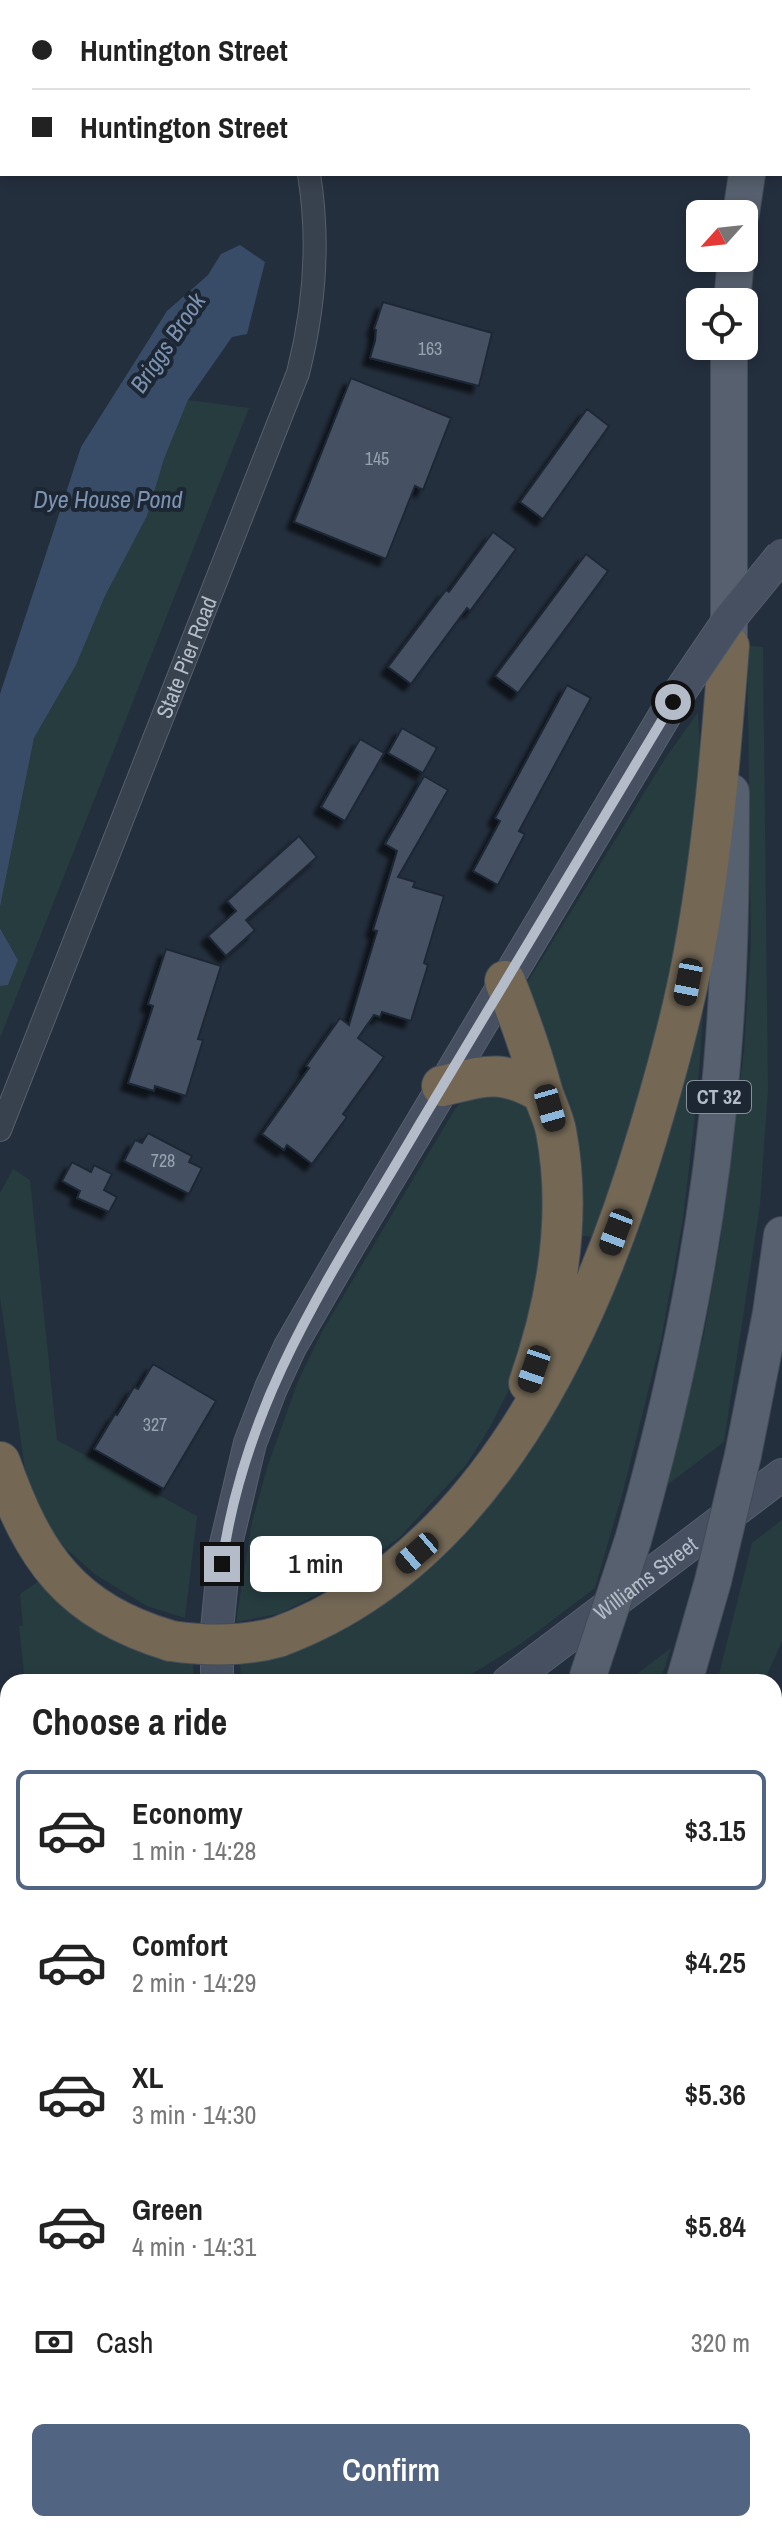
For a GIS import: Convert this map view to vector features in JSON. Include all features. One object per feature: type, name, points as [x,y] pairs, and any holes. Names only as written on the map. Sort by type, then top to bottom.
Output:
[{"type":"highway","points":[[0,1462],[29,1533],[67,1584],[108,1616],[139,1631],[171,1641],[242,1644],[278,1637],[321,1619],[393,1575],[461,1507],[548,1386],[580,1321],[616,1232],[658,1101],[682,1013],[702,901],[714,814],[729,646]]},
{"type":"highway","points":[[504,1450],[534,1369],[550,1312],[562,1232],[561,1166],[556,1130],[529,1041],[505,981]]},
{"type":"highway","points":[[442,1086],[503,1076],[520,1080],[543,1093]]},
{"type":"main road","points":[[743,200],[747,176]]},
{"type":"main road","name":"CT 32","points":[[588,1674],[633,1540],[665,1419],[704,1219],[717,1121],[726,1019],[730,912],[729,360]]},
{"type":"main road","points":[[217,1674],[217,1629],[225,1548],[237,1488],[257,1421],[290,1347],[442,1086],[671,705],[718,633],[782,555]]},
{"type":"main road","points":[[686,1674],[713,1581],[743,1455],[771,1313],[782,1235]]},
{"type":"main road","name":"Williams Street","points":[[519,1674],[782,1475]]},
{"type":"street","name":"State Pier Road","points":[[0,1130],[11,1074],[298,373],[310,318],[316,269],[309,176]]},
{"type":"green space","points":[[188,400],[249,408],[0,1038],[0,986],[8,985],[18,960],[0,927],[0,907],[34,738],[76,665],[105,596],[147,516],[164,459]]},
{"type":"green space","points":[[747,639],[751,646],[763,647],[768,1089],[760,1205],[724,1442],[663,1488],[704,1334],[720,1243],[744,1051],[751,943]]},
{"type":"green space","points":[[698,712],[700,750],[685,909],[662,1024],[596,1237],[571,1235],[527,983],[665,759]]},
{"type":"green space","points":[[700,1011],[703,1013],[697,1099],[683,1219],[661,1340],[595,1588],[522,1643],[472,1674],[241,1674],[240,1661],[479,1509]]},
{"type":"green space","points":[[466,1096],[527,1097],[543,1129],[543,1279],[515,1378],[466,1465],[400,1537],[340,1582],[301,1603],[278,1614],[236,1622],[252,1522],[268,1465],[298,1381],[323,1330],[455,1109]]},
{"type":"green space","points":[[13,1169],[30,1180],[57,1440],[197,1516],[185,1618],[147,1606],[96,1575],[65,1548],[49,1528],[27,1483],[0,1297],[0,1193]]},
{"type":"green space","points":[[782,1520],[782,1641],[768,1674],[719,1674],[752,1543]]},
{"type":"green space","points":[[43,1578],[193,1660],[194,1674],[24,1674],[19,1626],[23,1626],[20,1594]]},
{"type":"green space","points":[[671,1648],[663,1674],[637,1674]]},
{"type":"water","name":"Dye House Pond","points":[[240,245],[265,262],[247,334],[232,337],[188,400],[164,459],[147,516],[105,596],[76,665],[34,738],[0,907],[0,694],[81,447],[167,311],[208,275],[221,254]]},
{"type":"water","points":[[0,928],[18,960],[8,985],[0,986]]},
{"type":"building","points":[[383,302],[492,333],[479,386],[370,358],[375,341],[374,329]]},
{"type":"building","points":[[351,378],[451,418],[423,490],[415,486],[386,559],[294,522]]},
{"type":"building","points":[[587,409],[609,426],[543,519],[520,502]]},
{"type":"building","points":[[493,532],[516,549],[470,611],[467,608],[411,684],[388,667]]},
{"type":"building","points":[[586,554],[608,571],[518,693],[495,676]]},
{"type":"building","points":[[567,685],[591,698],[519,831],[525,834],[498,885],[473,871],[500,821],[495,818]]},
{"type":"building","points":[[402,728],[437,748],[423,773],[388,753]]},
{"type":"building","points":[[360,739],[384,753],[345,821],[321,807]]},
{"type":"building","points":[[424,776],[448,790],[398,877],[415,882],[413,887],[444,896],[424,963],[428,965],[411,1021],[382,1012],[380,1017],[374,1015],[358,1038],[384,1057],[343,1114],[347,1117],[312,1164],[287,1145],[284,1150],[262,1134],[340,1018],[349,1025],[397,851],[385,844]]},
{"type":"building","points":[[299,836],[317,857],[246,920],[255,930],[226,956],[208,936],[236,911],[227,901]]},
{"type":"building","points":[[166,949],[221,966],[198,1039],[203,1040],[186,1096],[155,1086],[154,1091],[128,1083],[153,1006],[148,1004]]},
{"type":"building","points":[[148,1133],[192,1156],[189,1162],[202,1168],[189,1194],[124,1161],[135,1140],[142,1143]]},
{"type":"building","points":[[72,1162],[91,1172],[94,1165],[112,1174],[104,1190],[117,1197],[109,1212],[77,1198],[80,1191],[62,1181]]},
{"type":"building","points":[[153,1364],[216,1401],[164,1489],[94,1449],[115,1414],[134,1387],[138,1389]]},
{"type":"route","points":[[222,1564],[237,1488],[250,1443],[290,1347],[673,702]]},
{"type":"water label","name":"Briggs Brook","points":[[168,343]]}]
